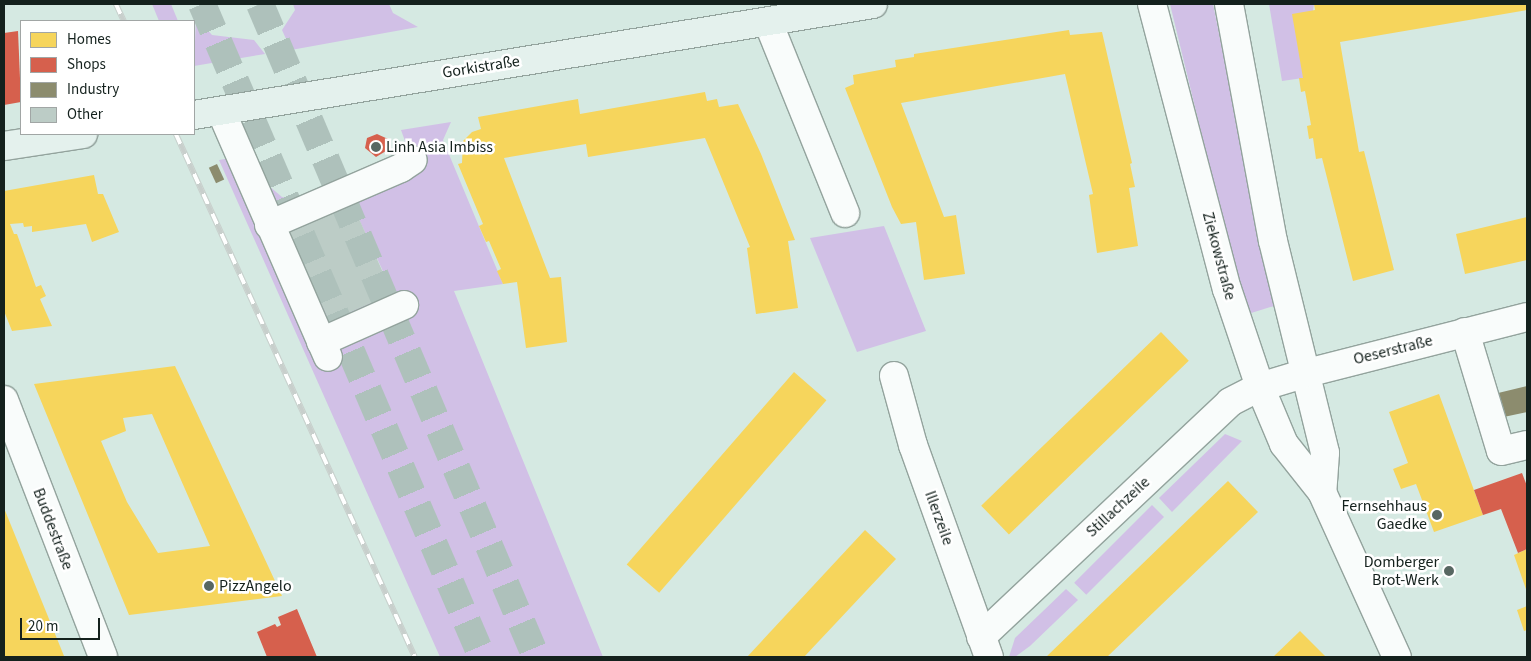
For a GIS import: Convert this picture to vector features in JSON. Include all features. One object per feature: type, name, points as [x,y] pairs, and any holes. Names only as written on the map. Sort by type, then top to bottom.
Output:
[{"type":"main road","name":"Gorkistraße","points":[[195,116],[873,4]]},
{"type":"main road","points":[[4,146],[76,135]]},
{"type":"street","name":"Ziekowstraße","points":[[1152,4],[1227,289],[1260,387],[1284,444],[1322,492],[1397,657]]},
{"type":"street","name":"Ziekowstraße","points":[[1228,4],[1273,241],[1303,374],[1324,453],[1322,492]]},
{"type":"street","points":[[768,22],[844,213]]},
{"type":"street","points":[[221,111],[324,350],[404,305]]},
{"type":"street","points":[[269,225],[402,168],[413,160]]},
{"type":"street","name":"Oeserstraße","points":[[1260,387],[1303,374],[1527,317]]},
{"type":"street","points":[[1466,332],[1500,451],[1527,445]]},
{"type":"street","name":"Illerzeile","points":[[894,376],[912,445],[985,647]]},
{"type":"street","name":"Stillachzeile","points":[[985,647],[1230,402],[1260,387]]},
{"type":"street","name":"Buddestraße","points":[[4,400],[103,657]]},
{"type":"shaded area","points":[[152,4],[171,4],[178,20],[159,20]]},
{"type":"shaded area","points":[[293,4],[389,4],[393,13],[418,27],[291,50],[282,30],[295,10]]},
{"type":"shaded area","points":[[1170,4],[1213,4],[1274,306],[1248,314],[1228,243]]},
{"type":"shaded area","points":[[1269,4],[1314,4],[1303,78],[1282,81]]},
{"type":"shaded area","points":[[196,17],[212,35],[254,40],[265,54],[195,66]]},
{"type":"shaded area","points":[[451,122],[443,140],[503,284],[454,291],[603,657],[440,657],[219,160],[253,154],[269,186],[282,197],[301,199],[400,153],[405,141],[401,130]],"holes":[[[352,204],[393,293],[330,320],[290,231]]]},
{"type":"shaded area","points":[[884,226],[926,331],[857,352],[810,238]]},
{"type":"shaded area","points":[[1225,434],[1242,441],[1172,512],[1159,498]]},
{"type":"shaded area","points":[[1152,505],[1164,517],[1086,595],[1074,583]]},
{"type":"shaded area","points":[[1066,589],[1078,600],[1030,646],[1015,657],[1009,657],[1015,638]]},
{"type":"building: Homes","points":[[1314,4],[1527,4],[1527,10],[1340,42],[1359,152],[1364,151],[1394,270],[1353,281],[1322,158],[1316,159],[1313,138],[1309,139],[1307,126],[1311,125],[1305,91],[1301,92],[1299,78],[1303,78],[1292,14],[1315,10]]},
{"type":"building: Homes","points":[[1069,30],[1070,35],[1102,32],[1132,163],[1130,164],[1135,187],[1129,188],[1138,246],[1097,253],[1089,195],[1093,194],[1065,74],[901,103],[944,217],[956,215],[965,274],[924,280],[916,222],[901,224],[892,207],[845,88],[854,84],[853,75],[896,67],[895,60],[914,57],[914,54]]},
{"type":"building: Homes","points":[[705,92],[707,101],[717,99],[719,107],[738,104],[761,154],[795,240],[788,241],[798,308],[756,314],[747,248],[750,247],[705,138],[588,157],[586,144],[504,158],[550,278],[561,277],[567,342],[526,348],[517,282],[503,284],[497,271],[501,269],[489,241],[486,242],[479,226],[483,224],[458,164],[462,163],[463,141],[472,132],[481,129],[478,117],[578,99],[580,114]]},
{"type":"building: Homes","points":[[94,175],[98,194],[103,194],[119,232],[92,242],[86,224],[32,232],[32,226],[24,227],[23,223],[10,224],[14,234],[17,234],[36,287],[41,285],[46,296],[40,299],[52,326],[12,331],[4,311],[4,191]]},
{"type":"building: Homes","points":[[1527,217],[1527,260],[1465,274],[1456,234]]},
{"type":"building: Homes","points":[[1161,332],[1189,361],[1009,534],[981,506]]},
{"type":"building: Homes","points":[[175,366],[282,596],[129,615],[34,384]],"holes":[[[152,414],[210,546],[158,553],[127,502],[101,441],[126,431],[123,418]]]},
{"type":"building: Homes","points":[[794,372],[826,400],[659,593],[627,564]]},
{"type":"building: Homes","points":[[1439,394],[1483,515],[1434,532],[1416,484],[1401,489],[1393,469],[1408,463],[1389,412]]},
{"type":"building: Homes","points":[[1228,481],[1258,512],[1107,657],[1046,657]]},
{"type":"building: Homes","points":[[4,508],[64,656],[4,657]]},
{"type":"building: Homes","points":[[865,530],[896,559],[804,657],[747,657]]},
{"type":"building: Homes","points":[[1527,549],[1527,592],[1514,555]]},
{"type":"building: Homes","points":[[1527,606],[1527,630],[1524,631],[1517,610]]},
{"type":"building: Homes","points":[[1300,631],[1326,657],[1273,657]]},
{"type":"building: Shops","points":[[18,31],[20,102],[4,105],[4,33]]},
{"type":"building: Shops","points":[[377,134],[388,139],[386,151],[376,157],[365,148],[367,138]]},
{"type":"building: Shops","points":[[1522,473],[1527,486],[1527,549],[1518,553],[1501,509],[1483,515],[1474,490]]},
{"type":"building: Shops","points":[[297,609],[317,657],[267,657],[257,632],[275,624],[277,627],[281,625],[278,617]]},
{"type":"building: Industry","points":[[217,164],[224,179],[216,183],[209,168]]},
{"type":"building: Industry","points":[[1527,386],[1527,412],[1499,418],[1494,394]]},
{"type":"building: Other","points":[[352,203],[392,293],[329,322],[289,231]]},
{"type":"tunnel","points":[[202,4],[482,657]]},
{"type":"tunnel","points":[[260,4],[536,657]]},
{"type":"railway","points":[[116,4],[124,20]]},
{"type":"railway","points":[[176,135],[415,657]]},
{"type":"place","name":"Linh Asia Imbiss","points":[[376,147]]},
{"type":"place","name":"Fernsehhaus Gaedke","points":[[1437,515]]},
{"type":"place","name":"Domberger Brot-Werk","points":[[1449,571]]},
{"type":"place","name":"PizzAngelo","points":[[209,586]]}]
